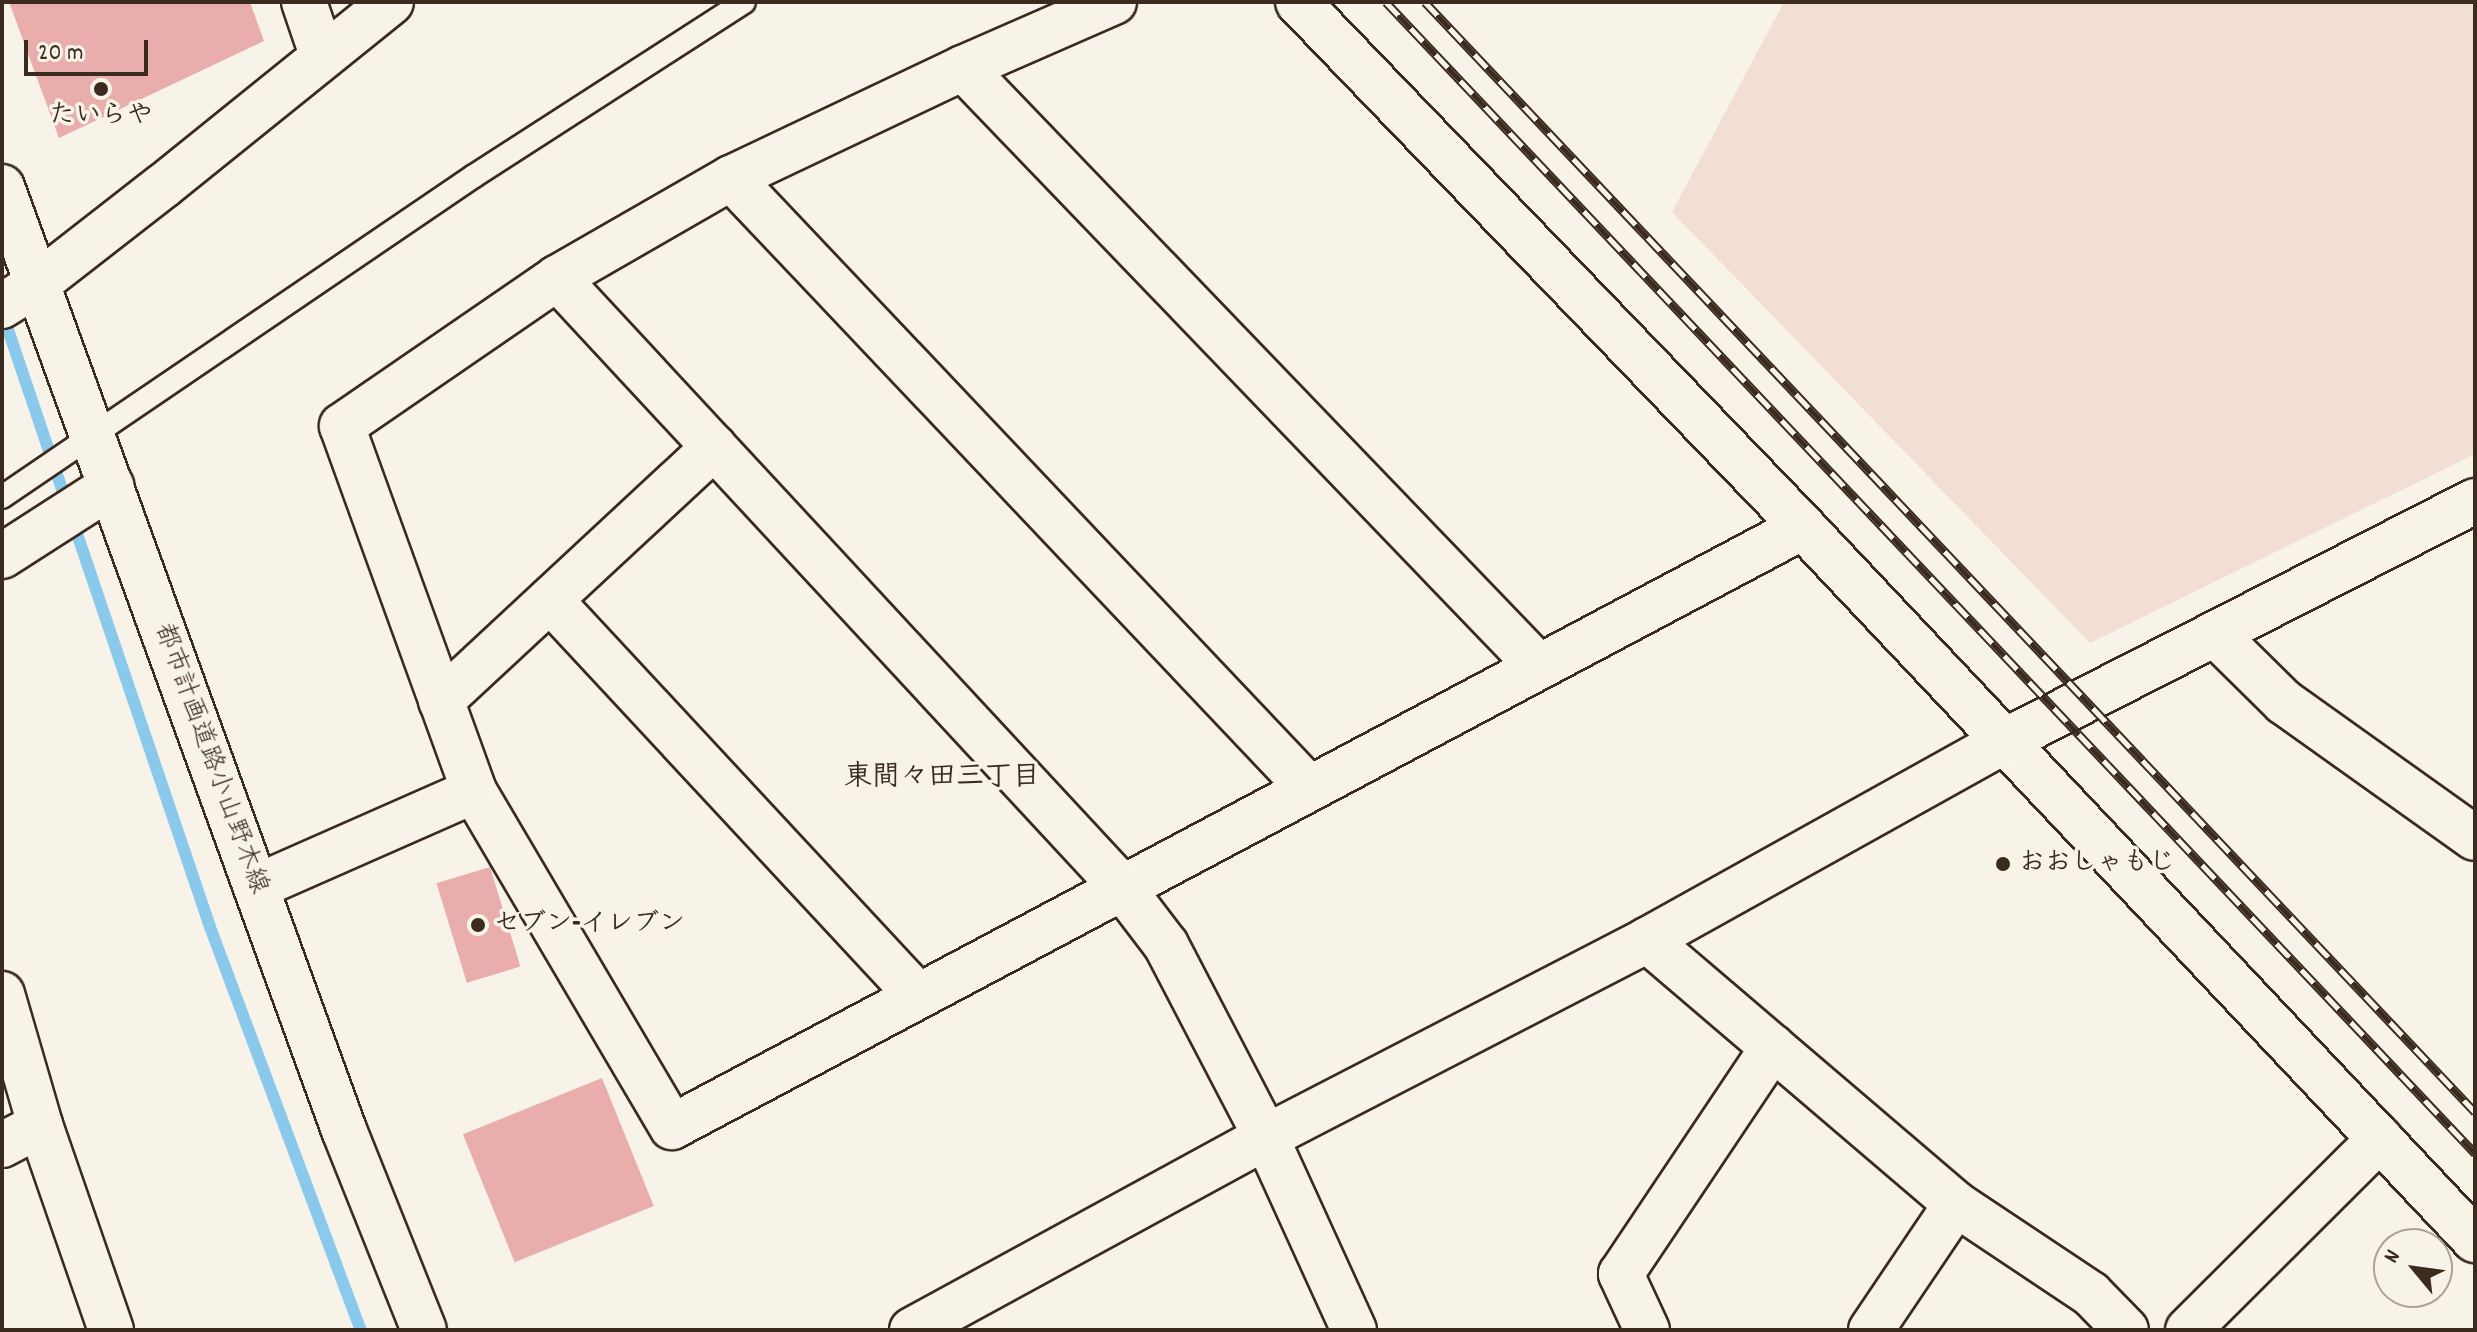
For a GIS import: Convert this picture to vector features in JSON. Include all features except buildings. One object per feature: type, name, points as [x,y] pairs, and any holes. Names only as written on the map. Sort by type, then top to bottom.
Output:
[{"type":"street","points":[[304,2],[322,55]]},
{"type":"street","points":[[20,295],[391,2]]},
{"type":"street","points":[[1114,2],[963,68],[731,178],[557,278],[342,426],[474,791],[672,1127],[1121,886],[1803,527]]},
{"type":"street","points":[[1298,2],[1803,527],[2475,1240]]},
{"type":"street","points":[[963,68],[1538,666]]},
{"type":"street","points":[[731,178],[1308,787]]},
{"type":"street","name":"都市計画道路小山野木線","points":[[2,187],[20,295],[93,434],[344,1130],[424,1330]]},
{"type":"street","points":[[557,278],[1121,886],[1166,945],[1266,1137],[1354,1330]]},
{"type":"street","points":[[441,701],[714,447]]},
{"type":"street","points":[[2,556],[111,486]]},
{"type":"street","points":[[912,1330],[1266,1137],[1647,940],[2005,741],[2475,501]]},
{"type":"street","points":[[550,600],[917,995]]},
{"type":"street","points":[[2215,634],[2284,702],[2475,838]]},
{"type":"street","points":[[256,887],[474,791]]},
{"type":"street","points":[[1647,940],[1956,1204],[2091,1294],[2126,1330]]},
{"type":"street","points":[[2,994],[21,1135],[111,1330]]},
{"type":"street","points":[[1647,1330],[1621,1274],[1773,1047]]},
{"type":"street","points":[[2188,1330],[2380,1139]]},
{"type":"street","points":[[1871,1330],[1956,1204]]},
{"type":"lane","points":[[2,497],[474,176],[744,2]]},
{"type":"shaded area","points":[[1784,2],[2475,2],[2475,454],[2090,643],[1672,212]]},
{"type":"waterway","points":[[2,312],[210,927],[361,1330]]},
{"type":"railway","points":[[1386,2],[2475,1153]]},
{"type":"railway","points":[[1425,2],[2475,1112]]},
{"type":"place","name":"たいらや","points":[[101,89]]},
{"type":"place","name":"おおしゃもじ","points":[[2003,864]]},
{"type":"place","name":"セブン-イレブン","points":[[478,925]]},
{"type":"district","name":"東間々田三丁目","points":[[942,779]]}]
